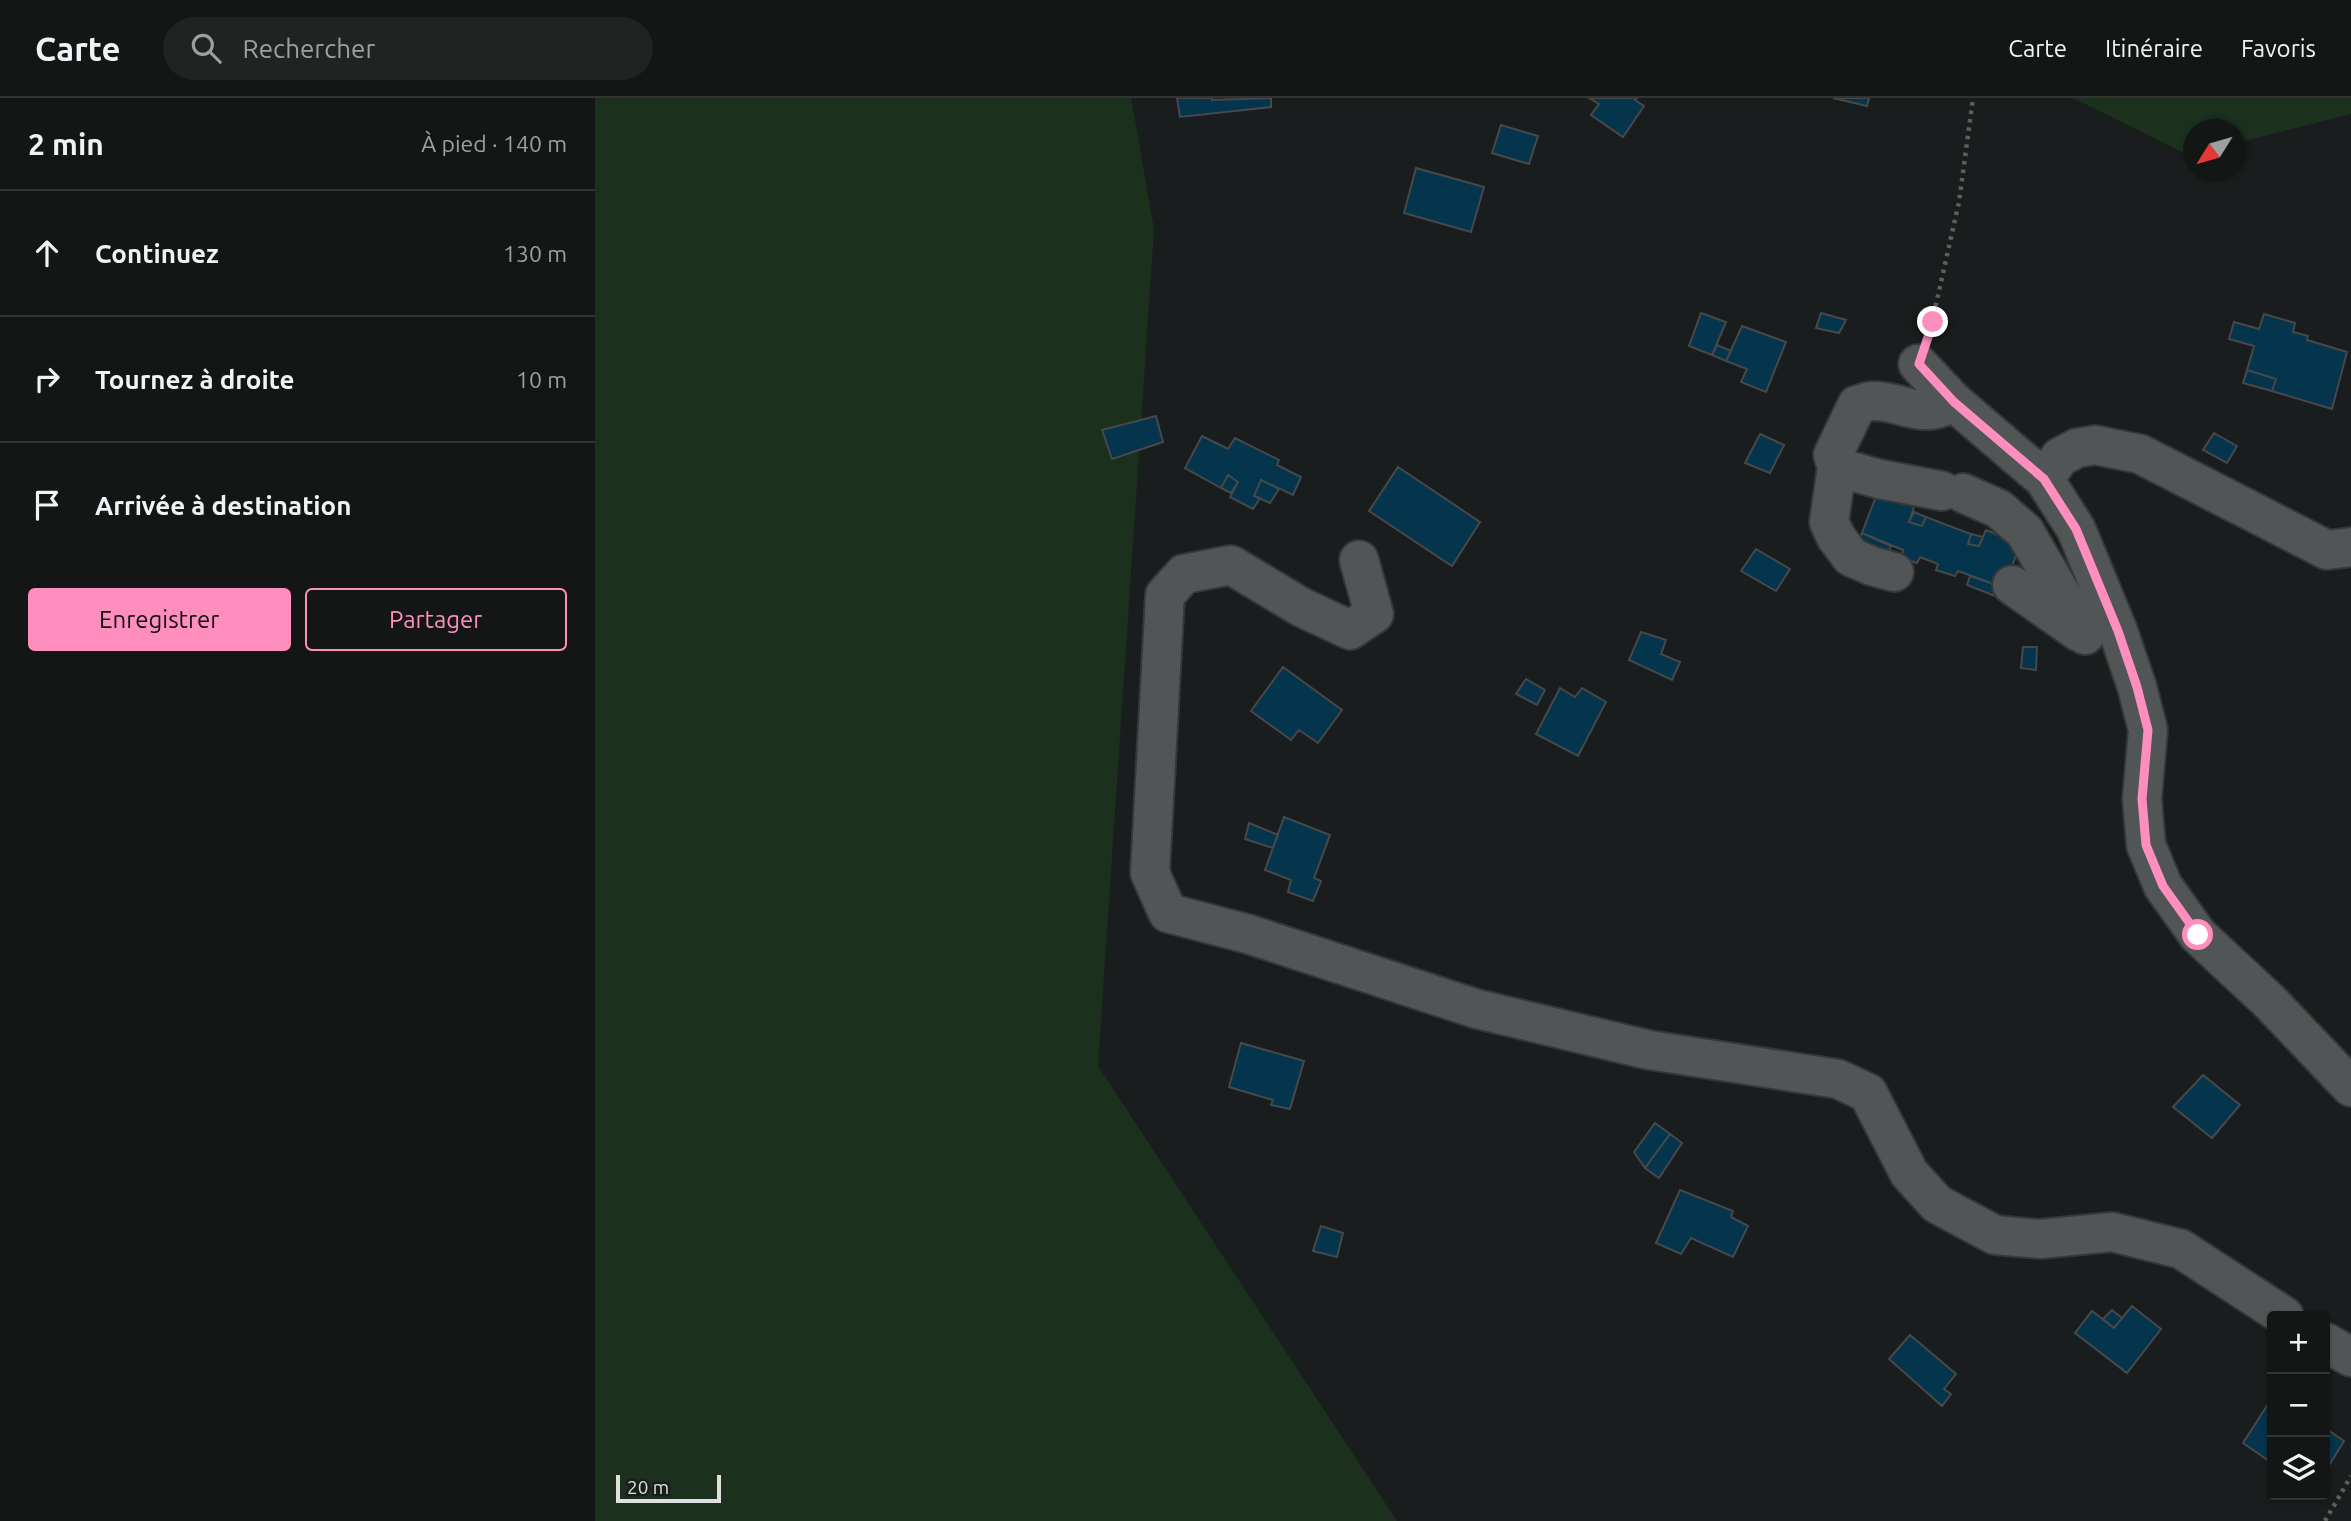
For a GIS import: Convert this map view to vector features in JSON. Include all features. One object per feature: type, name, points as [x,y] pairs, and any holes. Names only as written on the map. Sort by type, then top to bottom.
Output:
[{"type":"lane","points":[[1919,364],[1954,402],[2044,479],[2076,529],[2123,645],[2148,730],[2142,799],[2146,845],[2163,886],[2198,935],[2270,1002],[2351,1087]]},
{"type":"lane","points":[[1894,572],[1851,557],[1836,537],[1829,522],[1837,467],[1833,455],[1843,429],[1857,405],[1874,401],[1917,411],[1944,408],[1954,402]]},
{"type":"lane","points":[[2044,479],[2060,457],[2077,448],[2095,445],[2140,454],[2327,550],[2351,547]]},
{"type":"lane","points":[[1837,467],[1879,480],[1953,492],[1999,509],[2025,533],[2085,635]]},
{"type":"lane","points":[[1359,560],[1374,614],[1350,630],[1301,607],[1231,565],[1184,575],[1165,595],[1150,873],[1168,913],[1248,934],[1477,1009],[1649,1050],[1838,1079],[1868,1093],[1909,1173],[1937,1204],[1995,1235],[2040,1239],[2112,1232],[2181,1249],[2276,1311]]},
{"type":"lane","points":[[2012,585],[2085,635],[2105,645],[2123,645]]},
{"type":"lane","points":[[2330,1345],[2351,1357]]},
{"type":"path","points":[[1919,364],[1933,322],[1959,202],[1973,98]]},
{"type":"path","points":[[2325,1521],[2351,1476]]},
{"type":"green space","points":[[595,98],[1131,98],[1154,229],[1098,1066],[1397,1521],[595,1521]]},
{"type":"green space","points":[[2073,98],[2351,98],[2351,114],[2246,140],[2246,119],[2183,119],[2183,153]]},
{"type":"building","points":[[1177,98],[1271,98],[1271,107],[1180,117]]},
{"type":"building","points":[[1589,98],[1637,98],[1635,100],[1644,106],[1623,137],[1591,115],[1599,104]]},
{"type":"building","points":[[1833,98],[1869,98],[1867,106]]},
{"type":"building","points":[[1501,125],[1538,136],[1529,164],[1492,153]]},
{"type":"building","points":[[1416,168],[1484,187],[1471,232],[1404,213]]},
{"type":"building","points":[[1701,313],[1726,322],[1712,355],[1689,346]]},
{"type":"building","points":[[1821,313],[1846,320],[1839,333],[1816,328]]},
{"type":"building","points":[[2264,314],[2295,323],[2293,332],[2308,336],[2307,340],[2347,352],[2332,409],[2272,391],[2276,379],[2247,370],[2254,346],[2229,339],[2234,322],[2259,329]]},
{"type":"building","points":[[1742,326],[1786,342],[1766,392],[1741,382],[1747,369],[1726,361]]},
{"type":"building","points":[[1717,345],[1731,351],[1726,361],[1712,355]]},
{"type":"building","points":[[2247,370],[2276,379],[2272,391],[2243,383]]},
{"type":"building","points":[[1156,416],[1163,442],[1112,459],[1102,430]]},
{"type":"building","points":[[2214,433],[2237,446],[2227,463],[2203,450]]},
{"type":"building","points":[[1760,434],[1784,445],[1770,473],[1745,463]]},
{"type":"building","points":[[1202,436],[1228,449],[1235,438],[1279,460],[1277,465],[1301,477],[1293,495],[1261,480],[1254,496],[1260,498],[1253,509],[1230,497],[1238,482],[1228,475],[1221,488],[1185,468]]},
{"type":"building","points":[[1398,467],[1480,522],[1452,566],[1369,511]]},
{"type":"building","points":[[1228,475],[1238,482],[1231,493],[1221,488]]},
{"type":"building","points":[[1261,480],[1279,489],[1270,503],[1254,496]]},
{"type":"building","points":[[1878,491],[1915,504],[1909,522],[1922,526],[1926,517],[1971,534],[1968,544],[1979,546],[1986,530],[2020,543],[2005,588],[1958,571],[1955,576],[1936,570],[1938,564],[1920,557],[1917,563],[1902,558],[1903,550],[1862,533]]},
{"type":"building","points":[[1914,512],[1926,517],[1922,526],[1909,522]]},
{"type":"building","points":[[1862,533],[1891,546],[1887,558],[1857,547]]},
{"type":"building","points":[[1971,534],[1983,537],[1979,546],[1968,544]]},
{"type":"building","points":[[1756,549],[1790,569],[1776,591],[1741,571]]},
{"type":"building","points":[[1970,576],[2005,588],[2000,598],[1967,585]]},
{"type":"building","points":[[1641,632],[1666,640],[1661,654],[1680,662],[1672,680],[1629,660]]},
{"type":"building","points":[[2023,647],[2037,647],[2036,670],[2021,668]]},
{"type":"building","points":[[1283,667],[1342,710],[1318,743],[1299,730],[1291,740],[1251,711]]},
{"type":"building","points":[[1526,679],[1545,690],[1537,705],[1516,694]]},
{"type":"building","points":[[1560,688],[1575,697],[1582,688],[1606,702],[1578,756],[1536,734]]},
{"type":"building","points":[[1284,817],[1330,835],[1314,878],[1321,881],[1313,901],[1288,892],[1291,880],[1265,870]]},
{"type":"building","points":[[1249,823],[1278,835],[1273,848],[1245,839]]},
{"type":"building","points":[[1241,1043],[1304,1061],[1290,1109],[1271,1105],[1273,1100],[1229,1087]]},
{"type":"building","points":[[2203,1075],[2240,1105],[2212,1138],[2173,1107]]},
{"type":"building","points":[[1655,1123],[1670,1134],[1645,1168],[1634,1152]]},
{"type":"building","points":[[1670,1134],[1682,1143],[1659,1178],[1645,1168]]},
{"type":"building","points":[[1680,1190],[1733,1211],[1731,1217],[1748,1226],[1733,1257],[1691,1238],[1681,1254],[1656,1243]]},
{"type":"building","points":[[1321,1226],[1343,1233],[1337,1257],[1313,1251]]},
{"type":"building","points":[[2132,1306],[2161,1329],[2127,1373],[2075,1333],[2092,1311],[2114,1328]]},
{"type":"building","points":[[2112,1310],[2122,1318],[2114,1328],[2103,1319]]},
{"type":"building","points":[[1910,1335],[1956,1374],[1944,1389],[1951,1394],[1942,1406],[1889,1359]]},
{"type":"building","points":[[2267,1406],[2267,1460],[2243,1443]]},
{"type":"building","points":[[2330,1431],[2344,1441],[2330,1464]]},
{"type":"route","points":[[1933,322],[1919,364],[1954,402],[2044,479],[2076,529],[2118,631],[2148,730],[2142,799],[2146,845],[2163,886],[2198,935]]}]
